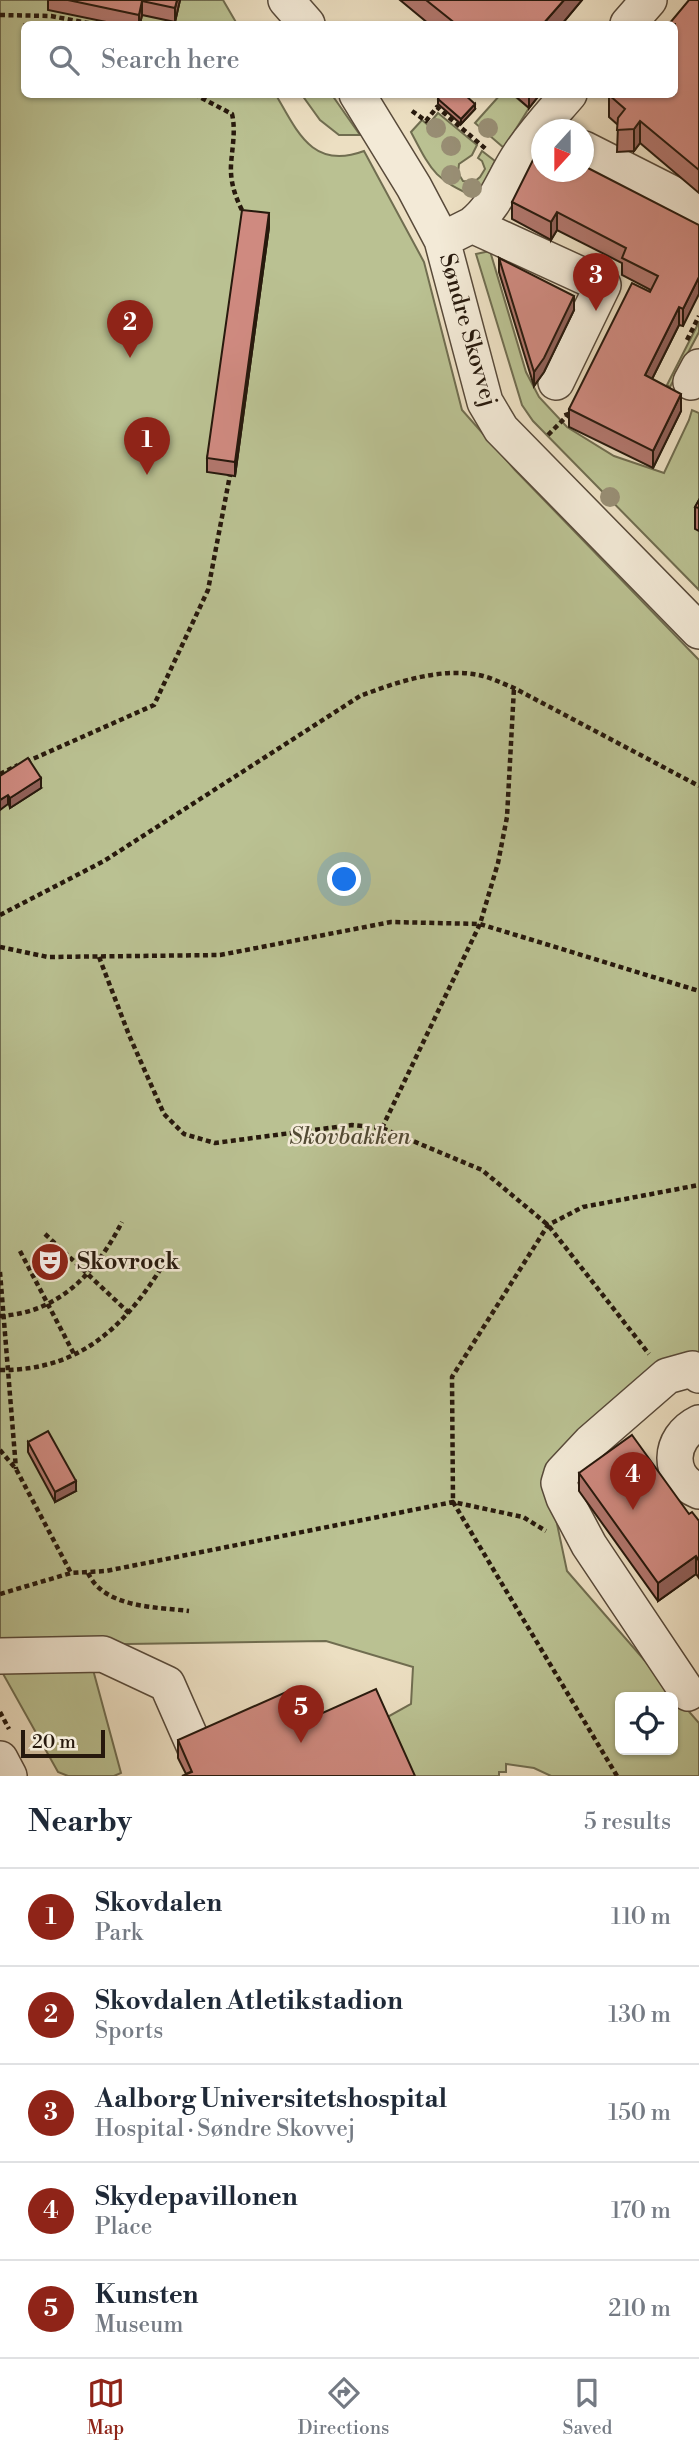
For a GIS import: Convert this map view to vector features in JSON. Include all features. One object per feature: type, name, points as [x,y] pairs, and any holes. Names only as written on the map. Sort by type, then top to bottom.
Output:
[{"type":"street","points":[[286,0],[304,21]]},
{"type":"street","points":[[631,21],[649,0]]},
{"type":"street","name":"Søndre Skovvej","points":[[359,98],[414,187],[457,233],[485,402],[501,429],[699,631]]},
{"type":"street","points":[[550,119],[566,98]]},
{"type":"street","points":[[457,233],[484,216],[531,144]]},
{"type":"street","points":[[594,154],[671,193],[699,212]]},
{"type":"street","points":[[457,233],[603,285],[556,382]]},
{"type":"street","points":[[683,1376],[591,1443],[562,1473],[559,1483],[589,1545],[688,1693]]},
{"type":"street","points":[[699,1423],[686,1431],[678,1441],[675,1465],[681,1478],[699,1491]]},
{"type":"street","points":[[0,1656],[103,1654],[167,1684],[196,1749]]},
{"type":"street","points":[[0,1759],[9,1776]]},
{"type":"path","points":[[0,15],[51,16],[77,21]]},
{"type":"path","points":[[202,98],[232,114],[234,124],[231,181],[247,224]]},
{"type":"path","points":[[412,111],[426,121],[437,107],[512,170]]},
{"type":"path","points":[[0,774],[154,705],[208,590],[230,475]]},
{"type":"path","points":[[0,915],[104,861],[360,696],[395,683],[446,674],[482,676],[514,688],[699,786]]},
{"type":"path","points":[[383,1128],[480,924],[498,863],[507,817],[514,688]]},
{"type":"path","points":[[0,947],[48,957],[220,955],[391,922],[480,924],[699,991]]},
{"type":"path","points":[[99,957],[129,1035],[164,1114],[184,1134],[215,1143],[352,1125],[383,1128],[482,1170],[548,1225],[683,1376]]},
{"type":"path","points":[[617,1776],[453,1503],[452,1377],[548,1225],[583,1207],[699,1185]]},
{"type":"path","points":[[2,1316],[31,1311],[48,1304],[89,1275],[122,1222]]},
{"type":"path","points":[[46,1234],[129,1313]]},
{"type":"path","points":[[0,1370],[39,1366],[74,1354],[102,1338],[129,1313],[153,1282],[172,1250]]},
{"type":"path","points":[[20,1251],[74,1354]]},
{"type":"path","points":[[0,1272],[16,1469]]},
{"type":"path","points":[[0,1450],[16,1469],[71,1573]]},
{"type":"path","points":[[0,1594],[71,1573],[106,1572],[453,1503],[523,1517],[569,1544],[589,1545]]},
{"type":"path","points":[[88,1573],[92,1582],[112,1596],[133,1603],[190,1611]]},
{"type":"green space","name":"Skovbakken","points":[[0,0],[223,0],[235,21],[21,21],[21,98],[278,98],[300,134],[320,152],[332,156],[346,156],[364,151],[424,262],[462,410],[515,470],[699,660],[699,1369],[546,1472],[567,1571],[672,1692],[615,1692],[615,1755],[678,1755],[678,1699],[699,1723],[699,1776],[551,1776],[534,1768],[506,1764],[506,1772],[499,1772],[499,1776],[407,1776],[382,1720],[411,1704],[413,1667],[326,1641],[0,1646]]},
{"type":"green space","points":[[304,98],[334,98],[360,135],[339,135],[320,120]]},
{"type":"green space","points":[[497,98],[517,98],[529,108],[504,148],[475,123]]},
{"type":"green space","points":[[438,113],[477,145],[472,155],[459,164],[458,173],[463,181],[474,182],[480,177],[485,169],[478,158],[482,151],[495,161],[477,198],[436,173],[411,132],[422,120],[428,125]]},
{"type":"green space","points":[[490,251],[526,372],[539,397],[567,427],[614,456],[664,473],[692,410],[699,413],[699,522],[696,528],[699,531],[699,590],[533,421],[522,405],[476,254]]},
{"type":"green space","points":[[699,322],[699,332],[670,387],[667,385]]},
{"type":"green space","points":[[92,1666],[121,1773],[114,1776],[68,1776],[58,1772],[2,1672]]},
{"type":"building","points":[[68,0],[177,0],[175,8],[142,1],[139,15]]},
{"type":"building","points":[[426,0],[564,0],[546,21],[452,21]]},
{"type":"building","points":[[689,0],[699,0],[699,170],[640,121],[634,129],[617,130],[618,118],[625,109],[612,98],[678,98],[678,21],[672,21]]},
{"type":"building","points":[[468,98],[475,104],[461,119],[438,99]]},
{"type":"building","points":[[531,164],[531,182],[594,182],[594,171],[699,225],[699,277],[683,309],[679,307],[645,375],[681,394],[653,451],[569,409],[632,283],[650,292],[658,276],[622,258],[626,248],[557,212],[551,222],[512,202]]},
{"type":"building","points":[[242,210],[269,213],[235,462],[207,458]]},
{"type":"building","points":[[499,258],[574,296],[544,358],[534,372]]},
{"type":"building","points":[[28,758],[41,778],[10,798],[8,795],[0,800],[0,776]]},
{"type":"building","points":[[48,1431],[76,1481],[55,1492],[28,1442]]},
{"type":"building","points":[[632,1435],[689,1514],[692,1512],[699,1521],[699,1561],[696,1556],[658,1583],[579,1473]]},
{"type":"building","points":[[293,1689],[307,1720],[376,1689],[415,1776],[182,1776],[192,1772],[178,1740]]},
{"type":"place","name":"Aalborg Universitetshospital","points":[[596,311]]},
{"type":"place","name":"Skovdalen Atletikstadion","points":[[130,358]]},
{"type":"place","name":"Skovdalen","points":[[147,475]]},
{"type":"place","name":"Skovrock","points":[[50,1262]]},
{"type":"place","name":"Skydepavillonen","points":[[633,1510]]},
{"type":"place","name":"Kunsten","points":[[301,1743]]}]
